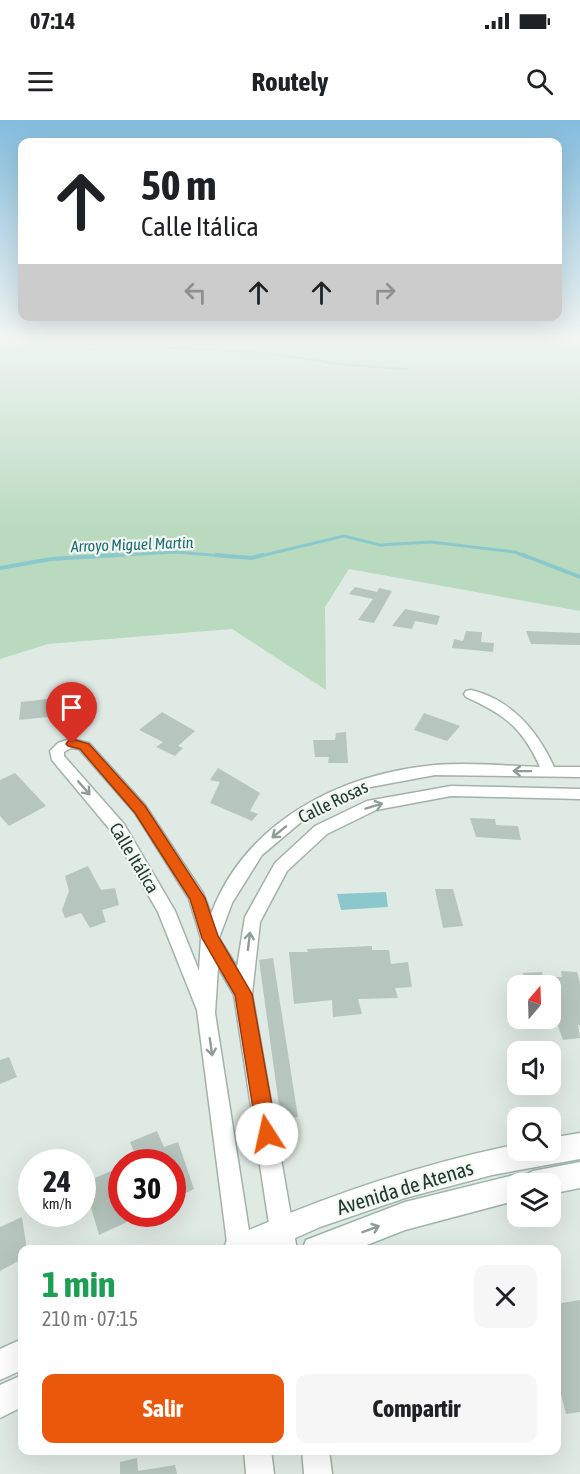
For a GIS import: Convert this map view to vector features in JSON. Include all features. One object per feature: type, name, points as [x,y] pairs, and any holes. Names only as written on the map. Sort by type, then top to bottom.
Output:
[{"type":"main road","name":"Avenida de Atenas","points":[[255,1245],[284,1238],[401,1186],[520,1155],[580,1146]]},
{"type":"main road","points":[[561,1179],[580,1175]]},
{"type":"main road","name":"Avenida de Atenas","points":[[329,1245],[405,1216],[507,1190]]},
{"type":"main road","points":[[0,1365],[18,1356]]},
{"type":"main road","points":[[0,1402],[18,1393]]},
{"type":"street","points":[[471,694],[518,719],[529,730],[549,771]]},
{"type":"street","name":"Calle Itálica","points":[[206,1013],[166,911],[118,828],[57,757],[60,748],[72,744],[84,746],[140,809],[197,898],[210,938],[243,994]]},
{"type":"street","name":"Calle Rosas","points":[[238,1245],[206,1013],[210,938],[224,901],[256,851],[302,813],[362,784],[435,770],[580,772]]},
{"type":"street","name":"Calle Rosas","points":[[284,1238],[243,994],[251,922],[280,867],[321,830],[372,805],[451,791],[580,794]]},
{"type":"street","points":[[197,898],[224,901]]},
{"type":"street","points":[[258,1455],[260,1474]]},
{"type":"street","points":[[316,1455],[318,1474]]},
{"type":"green space","points":[[0,401],[580,401],[580,611],[349,569],[325,607],[326,690],[232,629],[48,644],[0,659]]},
{"type":"water","points":[[386,892],[388,907],[341,910],[337,894]]},
{"type":"building","points":[[355,587],[377,592],[379,588],[392,591],[374,623],[358,620],[373,599],[349,594]]},
{"type":"building","points":[[405,609],[440,616],[437,625],[415,621],[412,629],[392,626]]},
{"type":"building","points":[[466,631],[482,632],[481,642],[494,643],[493,652],[452,648],[454,639],[463,641]]},
{"type":"building","points":[[526,631],[580,633],[580,645],[531,644]]},
{"type":"building","points":[[73,696],[77,714],[19,720],[21,702]]},
{"type":"building","points":[[162,712],[195,731],[178,746],[183,748],[175,756],[156,747],[163,742],[139,730]]},
{"type":"building","points":[[424,713],[460,726],[447,741],[414,730]]},
{"type":"building","points":[[346,732],[348,763],[328,763],[329,757],[315,757],[313,740],[335,740],[336,733]]},
{"type":"building","points":[[218,768],[260,793],[250,811],[258,814],[252,821],[210,803],[220,782],[210,780]]},
{"type":"building","points":[[15,773],[46,806],[9,826],[0,816],[0,780]]},
{"type":"building","points":[[470,818],[495,819],[496,825],[518,826],[521,840],[476,837]]},
{"type":"building","points":[[88,866],[101,890],[115,888],[119,905],[102,910],[106,922],[90,928],[81,913],[65,918],[62,910],[69,891],[65,876]]},
{"type":"building","points":[[435,889],[453,889],[463,926],[443,928]]},
{"type":"building","points":[[372,946],[372,950],[389,950],[391,964],[408,962],[412,987],[395,988],[398,998],[358,999],[362,1014],[333,1017],[332,1000],[294,1004],[289,952]]},
{"type":"building","points":[[273,958],[298,1117],[281,1120],[259,960]]},
{"type":"building","points":[[561,971],[577,972],[580,982],[580,1025],[578,1025],[580,1038],[563,1040],[559,1029],[561,1029]]},
{"type":"building","points":[[542,972],[543,975],[524,975],[523,973]]},
{"type":"building","points":[[9,1057],[17,1077],[0,1084],[0,1060]]},
{"type":"building","points":[[157,1131],[164,1147],[178,1142],[180,1149],[133,1149],[130,1142]]},
{"type":"building","points":[[186,1166],[194,1189],[186,1193]]},
{"type":"building","points":[[108,1172],[108,1227],[116,1227],[99,1235],[96,1225],[96,1178]]},
{"type":"building","points":[[18,1219],[18,1227],[24,1227],[26,1245],[18,1245],[18,1261],[0,1271],[0,1227]]},
{"type":"building","points":[[580,1300],[580,1412],[566,1414],[561,1394],[561,1303]]},
{"type":"building","points":[[137,1458],[138,1471],[175,1465],[177,1474],[120,1474],[120,1462]]},
{"type":"waterway","name":"Arroyo Miguel Martin","points":[[256,557],[344,536],[380,545],[431,542],[515,552],[527,557]]},
{"type":"waterway","name":"Arroyo Miguel Martin","points":[[91,557],[175,552],[235,557]]},
{"type":"waterway","name":"Arroyo Miguel Martin","points":[[0,568],[51,559],[118,555]]},
{"type":"waterway","name":"Arroyo Miguel Martin","points":[[216,555],[251,558],[263,555]]},
{"type":"waterway","name":"Arroyo Miguel Martin","points":[[523,555],[580,577]]},
{"type":"route","points":[[72,744],[84,746],[140,809],[197,898],[210,938],[243,994],[267,1134]]}]
